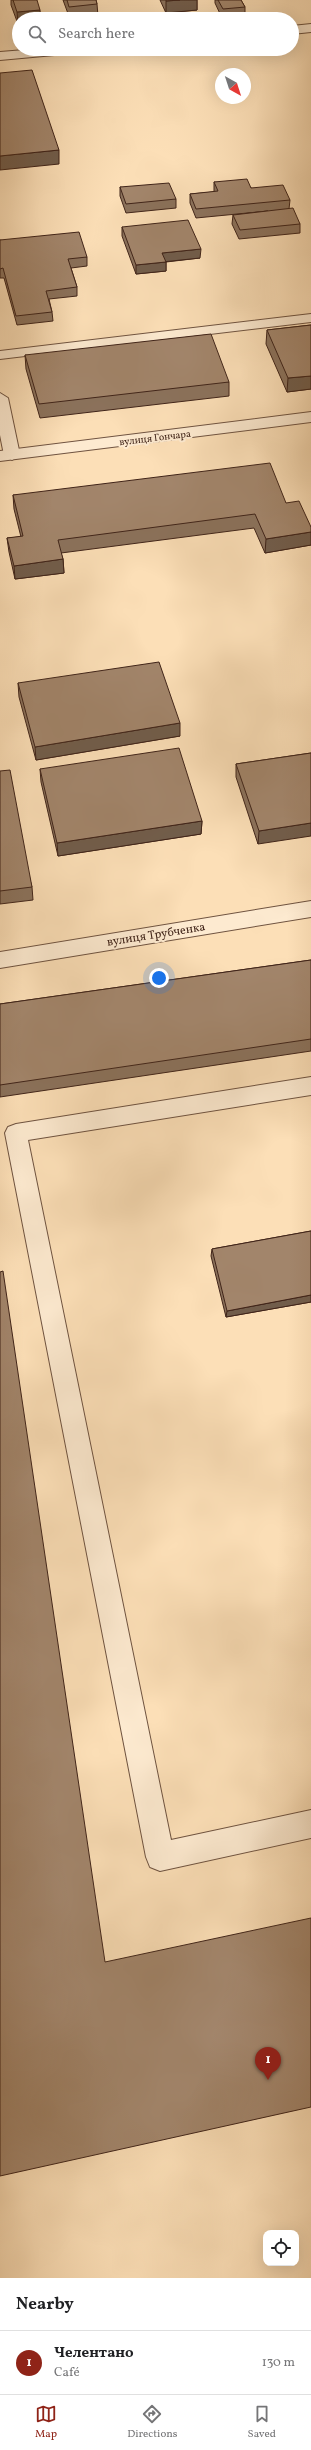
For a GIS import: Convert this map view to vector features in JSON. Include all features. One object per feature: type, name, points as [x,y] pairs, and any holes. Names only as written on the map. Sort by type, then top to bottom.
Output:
[{"type":"street","points":[[299,29],[311,28]]},
{"type":"street","points":[[0,56],[12,55]]},
{"type":"street","points":[[0,355],[311,318]]},
{"type":"street","points":[[0,398],[6,456]]},
{"type":"street","name":"вулиця Гончара","points":[[6,456],[311,417]]},
{"type":"street","name":"вулиця Трубченка","points":[[0,960],[311,909]]},
{"type":"street","points":[[311,1086],[16,1133],[160,1857],[311,1824]]},
{"type":"building","points":[[13,0],[37,0],[40,10],[17,12]]},
{"type":"building","points":[[67,0],[96,0],[97,4],[69,7]]},
{"type":"building","points":[[218,0],[241,0],[245,7],[223,9]]},
{"type":"building","points":[[32,70],[59,150],[0,156],[0,73]]},
{"type":"building","points":[[247,179],[251,188],[283,185],[290,200],[196,209],[190,194],[218,191],[214,182]]},
{"type":"building","points":[[169,183],[176,199],[126,204],[120,187]]},
{"type":"building","points":[[293,208],[300,224],[240,230],[233,215]]},
{"type":"building","points":[[188,220],[201,249],[162,253],[166,262],[136,265],[122,227]]},
{"type":"building","points":[[79,232],[87,257],[68,259],[77,287],[46,291],[52,312],[16,316],[3,268],[0,269],[0,240]]},
{"type":"building","points":[[311,325],[311,376],[288,378],[267,330]]},
{"type":"building","points":[[211,334],[229,382],[39,404],[25,355]]},
{"type":"building","points":[[270,463],[286,503],[299,501],[311,527],[311,532],[266,539],[255,514],[58,540],[63,559],[14,566],[7,538],[23,536],[13,495]]},
{"type":"building","points":[[159,662],[180,723],[35,747],[18,683]]},
{"type":"building","points":[[179,748],[202,821],[57,843],[40,769]]},
{"type":"building","points":[[311,753],[311,823],[259,831],[236,764]]},
{"type":"building","points":[[10,770],[32,887],[0,891],[0,771]]},
{"type":"building","points":[[311,960],[311,1039],[0,1085],[0,1004]]},
{"type":"building","points":[[311,1231],[311,1295],[227,1311],[212,1249]]},
{"type":"building","points":[[3,1271],[105,1962],[311,1918],[311,2107],[0,2176],[0,1272]]},
{"type":"place","name":"Челентано","points":[[268,2080]]}]
